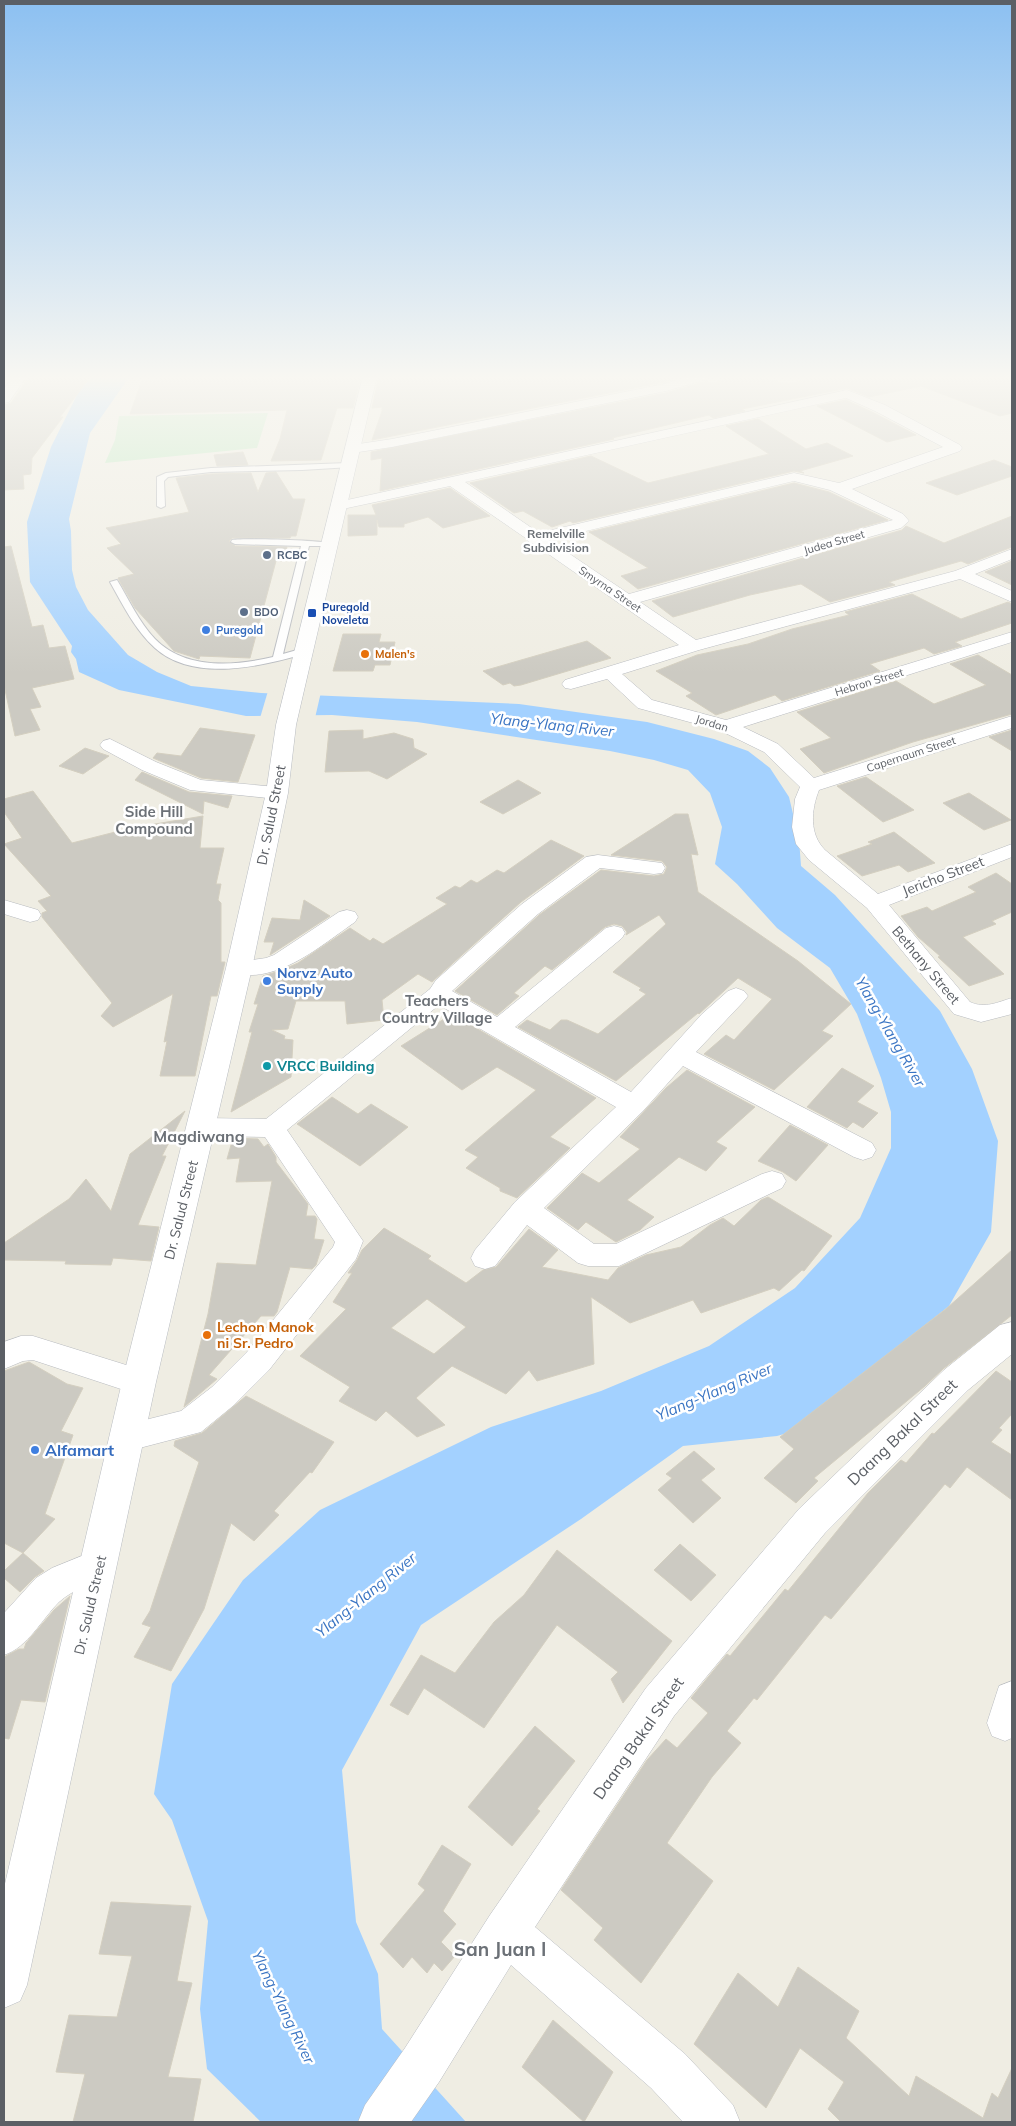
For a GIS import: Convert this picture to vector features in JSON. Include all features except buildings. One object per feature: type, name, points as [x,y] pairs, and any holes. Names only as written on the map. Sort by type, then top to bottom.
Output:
[{"type":"main road","name":"Dr. Salud Street","points":[[4,1985],[139,1382],[239,968],[277,793],[286,725],[346,475]]},
{"type":"main road","name":"Daang Bakal Street","points":[[382,2122],[422,2065],[506,1931],[660,1702],[812,1521],[956,1380],[1010,1340]]},
{"type":"main road","points":[[506,1931],[668,2071],[716,2122]]},
{"type":"street","points":[[338,506],[482,475]]},
{"type":"street","points":[[840,488],[877,475]]},
{"type":"street","name":"Judea Street","points":[[534,539],[794,477],[808,478],[840,488],[898,516],[901,521],[896,525],[627,600]]},
{"type":"street","name":"Smyrna Street","points":[[452,482],[693,646]]},
{"type":"street","points":[[571,684],[693,646],[962,574],[1012,554]]},
{"type":"street","points":[[962,574],[1012,597]]},
{"type":"street","name":"Hebron Street","points":[[726,726],[1012,637]]},
{"type":"street","name":"Jordan","points":[[609,671],[645,704],[726,726],[771,748],[810,786]]},
{"type":"street","name":"Capernaum Street","points":[[810,786],[1012,722]]},
{"type":"street","points":[[110,745],[149,766],[197,786],[277,793]]},
{"type":"street","name":"Bethany Street","points":[[810,786],[805,799],[802,820],[803,836],[807,844],[817,855],[875,903],[962,1008],[972,1014],[986,1014],[1012,1006]]},
{"type":"street","name":"Jericho Street","points":[[875,903],[1012,850]]},
{"type":"street","points":[[201,1127],[272,1128],[438,994],[444,985],[530,910],[594,862],[654,868]]},
{"type":"street","points":[[4,907],[30,915]]},
{"type":"street","points":[[239,968],[269,965],[282,960],[347,917]]},
{"type":"street","points":[[499,1028],[614,933]]},
{"type":"street","points":[[438,994],[634,1105]]},
{"type":"street","points":[[485,1258],[525,1209],[634,1105],[736,996]]},
{"type":"street","points":[[680,1054],[864,1150]]},
{"type":"street","points":[[128,1437],[190,1422],[223,1396],[258,1361],[346,1251],[349,1241],[272,1128]]},
{"type":"street","points":[[525,1209],[588,1255],[619,1255],[772,1181]]},
{"type":"street","points":[[4,1357],[25,1347],[33,1348],[139,1382]]},
{"type":"street","points":[[4,1638],[48,1590],[64,1579],[99,1565]]},
{"type":"lane","points":[[161,506],[160,481],[161,477],[165,475]]},
{"type":"lane","points":[[235,542],[328,544]]},
{"type":"lane","points":[[277,659],[306,543]]},
{"type":"lane","points":[[114,582],[148,634],[159,647],[176,656],[208,666],[228,668],[245,667],[304,651]]},
{"type":"water","name":"Ylang-Ylang River","points":[[42,475],[80,475],[69,519],[72,570],[76,587],[88,610],[128,655],[157,672],[191,686],[261,693],[519,704],[647,722],[714,739],[748,751],[770,768],[789,797],[799,839],[801,866],[835,895],[940,1011],[972,1069],[998,1141],[991,1232],[949,1306],[791,1432],[777,1436],[683,1446],[581,1519],[421,1625],[342,1770],[356,1922],[378,1974],[382,2029],[466,2122],[261,2122],[207,2069],[200,2009],[208,1921],[172,1820],[154,1794],[172,1684],[243,1580],[320,1510],[491,1427],[601,1391],[709,1346],[795,1288],[860,1218],[891,1148],[891,1112],[881,1078],[857,1014],[830,968],[777,928],[737,884],[715,864],[722,827],[710,793],[688,770],[654,760],[610,751],[417,722],[332,715],[246,716],[119,690],[79,672],[76,659],[71,652],[72,646],[30,582],[27,522]]},
{"type":"pier","points":[[268,691],[321,692],[315,718],[260,718]]},
{"type":"place","name":"RCBC","points":[[267,555]]},
{"type":"place","name":"BDO","points":[[244,612]]},
{"type":"place","name":"Puregold Noveleta","points":[[312,613]]},
{"type":"place","name":"Puregold","points":[[206,630]]},
{"type":"place","name":"Malen's","points":[[365,654]]},
{"type":"place","name":"Norvz Auto Supply","points":[[267,981]]},
{"type":"place","name":"VRCC Building","points":[[267,1066]]},
{"type":"place","name":"Lechon Manok ni Sr. Pedro","points":[[207,1335]]},
{"type":"place","name":"Alfamart","points":[[35,1450]]},
{"type":"district","name":"Remelville Subdivision","points":[[556,541]]},
{"type":"district","name":"Side Hill Compound","points":[[154,820]]},
{"type":"district","name":"Teachers Country Village","points":[[437,1010]]},
{"type":"district","name":"Magdiwang","points":[[199,1136]]},
{"type":"district","name":"San Juan I","points":[[500,1949]]}]
